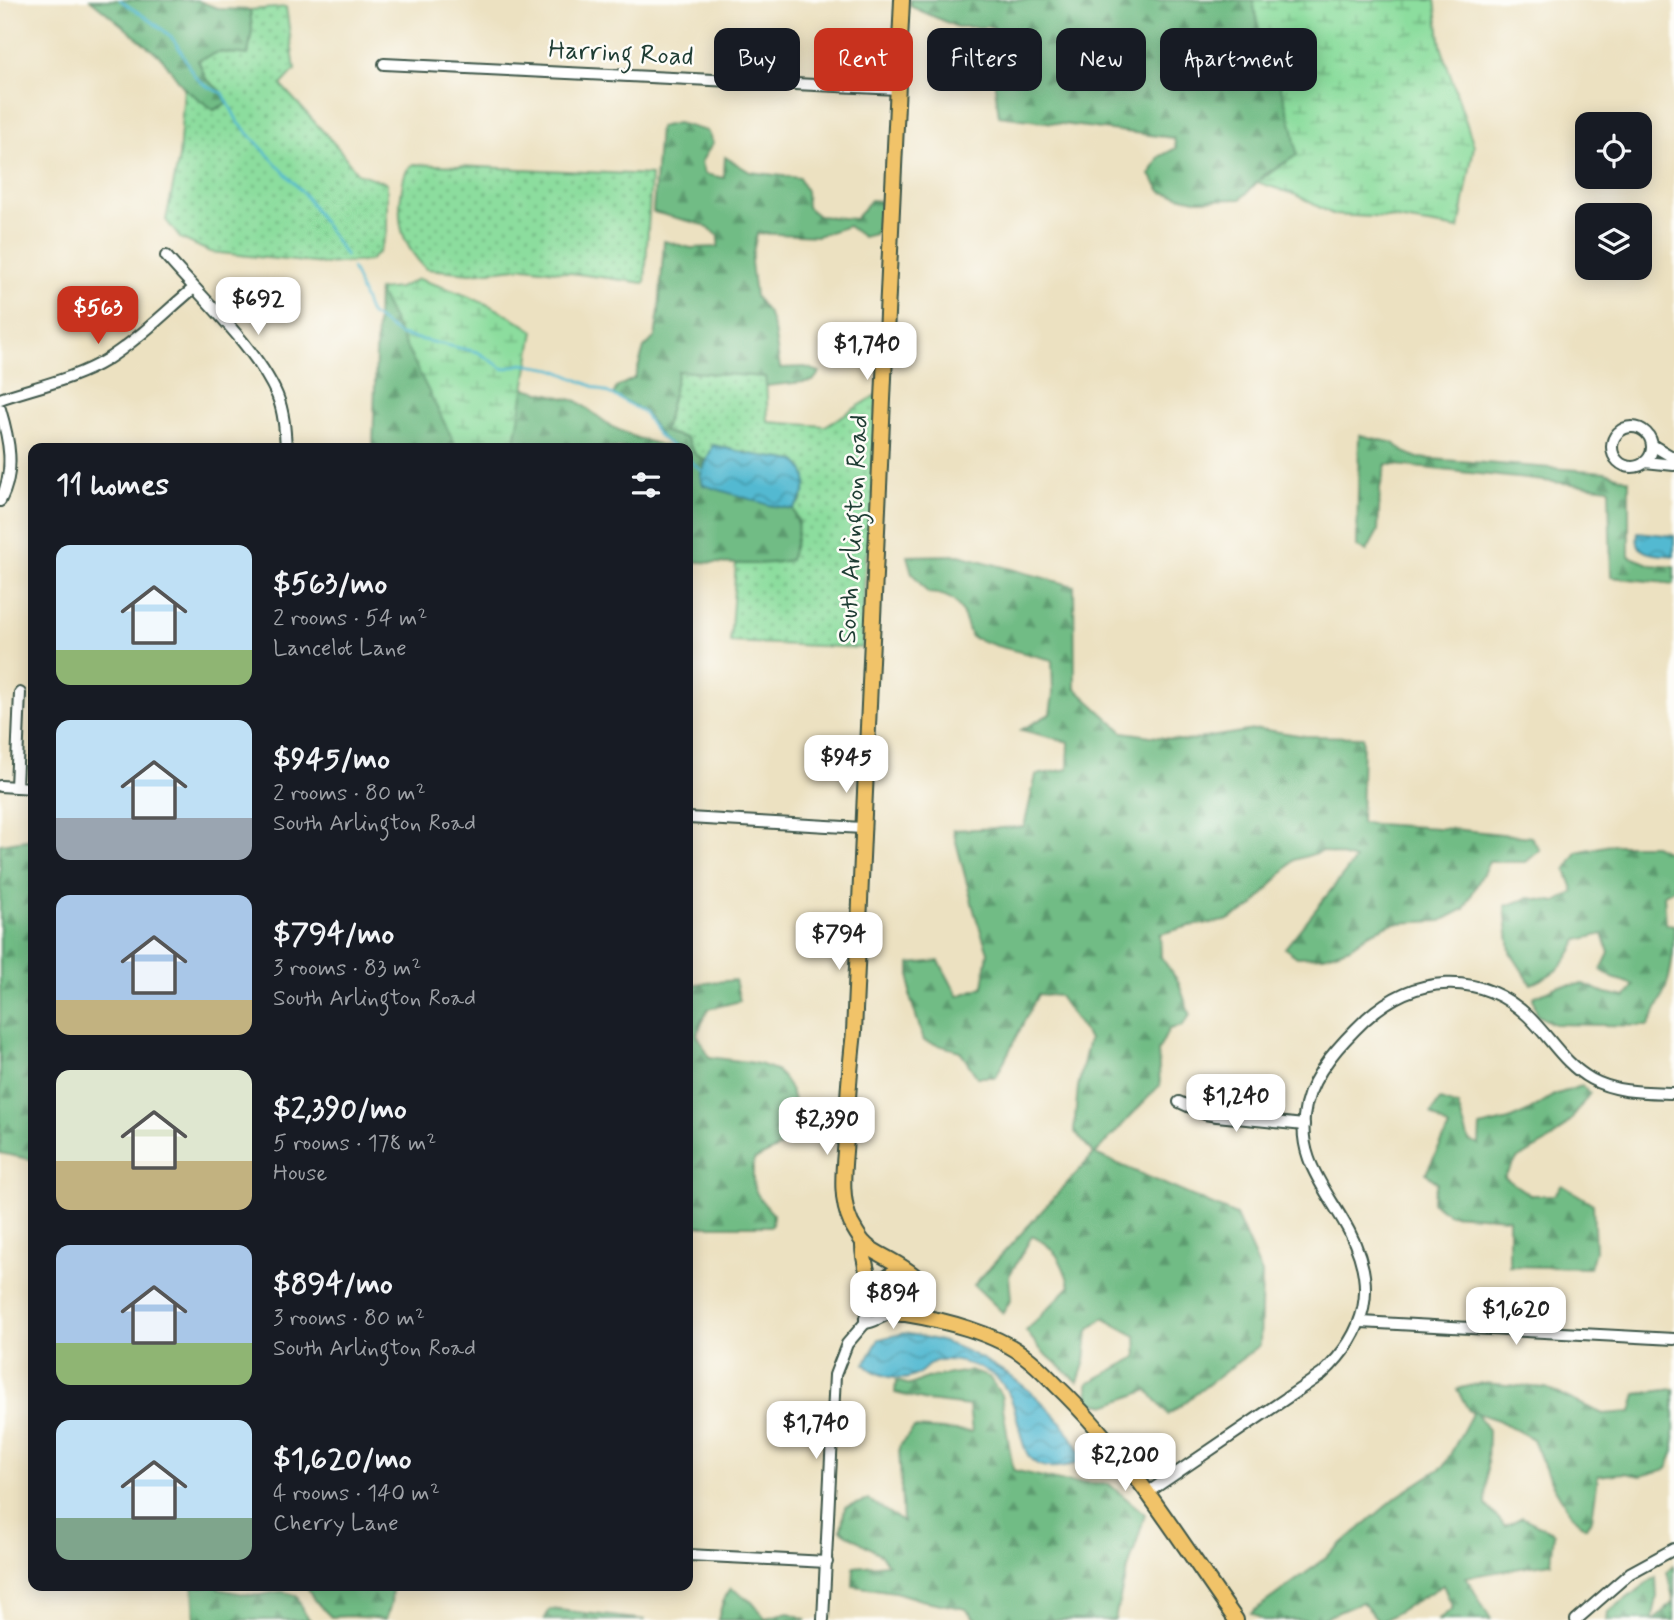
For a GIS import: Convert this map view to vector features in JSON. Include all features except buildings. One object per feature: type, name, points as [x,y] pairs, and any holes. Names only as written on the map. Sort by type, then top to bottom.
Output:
[{"type":"main road","name":"South Arlington Road","points":[[901,28],[902,0]]},
{"type":"main road","name":"South Arlington Road","points":[[869,1248],[851,1222],[843,1189],[854,1032],[898,91]]},
{"type":"main road","points":[[869,1248],[919,1279],[924,1295],[943,1321]]},
{"type":"main road","points":[[869,1248],[883,1304],[900,1314],[943,1321],[1002,1343],[1025,1356],[1097,1426],[1236,1620]]},
{"type":"main road","points":[[869,1248],[863,1252],[872,1281],[873,1306]]},
{"type":"main road","points":[[881,1288],[887,1276],[907,1271]]},
{"type":"main road","points":[[900,1314],[916,1310],[924,1295]]},
{"type":"street","name":"Harring Road","points":[[384,64],[814,85]]},
{"type":"street","points":[[166,256],[264,370],[276,393],[283,415],[286,443]]},
{"type":"street","points":[[0,399],[106,360],[194,288]]},
{"type":"street","points":[[0,409],[10,452],[8,474],[0,501]]},
{"type":"street","points":[[1645,462],[1652,451],[1652,444],[1646,433],[1635,428],[1623,430],[1614,440],[1614,453],[1621,463],[1634,467],[1645,462],[1674,465]]},
{"type":"street","points":[[1652,444],[1674,458]]},
{"type":"street","points":[[16,787],[20,693]]},
{"type":"street","points":[[0,786],[28,788]]},
{"type":"street","points":[[693,818],[862,828]]},
{"type":"street","points":[[1147,1493],[1322,1374],[1339,1357],[1361,1322],[1364,1290],[1359,1256],[1347,1228],[1313,1172],[1307,1155],[1304,1125],[1307,1102],[1320,1071],[1375,1011],[1415,988],[1437,984],[1488,990],[1510,1002],[1530,1018],[1570,1063],[1593,1080],[1615,1088],[1674,1093]]},
{"type":"street","points":[[1179,1102],[1205,1114],[1304,1125]]},
{"type":"street","points":[[823,1620],[835,1375],[847,1344],[865,1323],[881,1288]]},
{"type":"street","points":[[865,1323],[871,1323],[889,1313],[900,1314]]},
{"type":"street","points":[[1361,1322],[1674,1339]]},
{"type":"street","points":[[1576,1620],[1630,1573],[1674,1549]]},
{"type":"street","points":[[693,1555],[827,1562]]},
{"type":"green space","points":[[91,0],[196,0],[220,9],[250,10],[252,30],[248,55],[219,52],[198,60],[206,79],[223,93],[228,103],[214,110],[184,88],[162,58]]},
{"type":"green space","points":[[910,0],[1253,0],[1259,28],[1160,28],[1160,91],[1282,91],[1297,155],[1264,175],[1241,199],[1195,200],[1162,192],[1150,175],[1159,157],[1176,148],[1174,138],[999,116],[996,91],[1042,91],[1042,28],[957,27],[910,6]]},
{"type":"green space","points":[[1253,0],[1435,0],[1441,46],[1474,146],[1459,229],[1391,218],[1334,215],[1296,195],[1257,182],[1297,155],[1282,91],[1317,91],[1317,28],[1259,28]]},
{"type":"green space","points":[[286,7],[295,70],[281,85],[357,173],[387,183],[387,232],[379,252],[369,261],[324,264],[210,252],[180,238],[166,220],[179,157],[184,88],[214,110],[223,93],[206,79],[198,59],[218,52],[248,55],[252,30],[250,10]]},
{"type":"green space","points":[[677,123],[707,131],[713,143],[701,162],[704,174],[724,178],[725,157],[750,172],[799,178],[806,191],[807,207],[818,216],[855,219],[871,200],[880,201],[883,221],[875,234],[863,237],[848,226],[817,236],[757,233],[751,262],[755,296],[769,315],[780,368],[805,367],[820,372],[813,381],[766,386],[765,377],[678,371],[664,432],[686,438],[689,443],[667,443],[643,412],[613,395],[617,387],[635,378],[644,348],[655,337],[664,241],[691,248],[718,247],[719,236],[704,225],[653,212],[659,127]]},
{"type":"green space","points":[[413,164],[651,175],[645,283],[526,267],[471,273],[426,269],[411,251],[400,222],[404,177]]},
{"type":"green space","points":[[418,279],[478,300],[534,331],[515,443],[454,443],[378,290],[399,288]]},
{"type":"green space","points":[[378,290],[454,443],[373,443]]},
{"type":"green space","points":[[678,370],[766,377],[768,422],[825,426],[877,395],[873,536],[865,557],[862,648],[730,642],[736,564],[780,562],[799,522],[793,509],[803,499],[749,454],[714,445],[706,461],[695,454],[693,443],[689,443],[686,438],[664,432]]},
{"type":"green space","points":[[524,388],[577,401],[612,427],[654,443],[515,443]]},
{"type":"green space","points":[[1359,435],[1394,443],[1404,452],[1418,458],[1605,472],[1629,480],[1629,556],[1651,565],[1674,567],[1674,584],[1611,577],[1609,488],[1386,464],[1380,488],[1378,531],[1367,551],[1357,547]]},
{"type":"green space","points":[[693,450],[706,461],[700,476],[769,505],[793,509],[796,516],[798,528],[790,560],[752,564],[693,561]]},
{"type":"green space","points":[[959,555],[1074,586],[1075,688],[1123,732],[1185,741],[1260,729],[1305,736],[1363,737],[1361,823],[1531,837],[1540,850],[1526,862],[1489,862],[1464,909],[1441,921],[1393,923],[1370,933],[1350,947],[1324,956],[1297,957],[1285,948],[1355,860],[1323,851],[1294,860],[1252,907],[1226,921],[1160,934],[1161,957],[1178,981],[1190,1015],[1182,1026],[1169,1029],[1158,1051],[1160,1085],[1095,1154],[1236,1215],[1262,1274],[1260,1345],[1168,1415],[1148,1390],[1108,1405],[1089,1402],[1088,1383],[1137,1357],[1136,1336],[1103,1318],[1088,1331],[1085,1361],[1078,1382],[1041,1350],[1026,1331],[1070,1286],[1057,1256],[1040,1240],[1032,1236],[1009,1276],[1011,1299],[1003,1313],[974,1285],[1094,1154],[1074,1131],[1078,1087],[1089,1039],[1059,996],[1038,994],[996,1077],[977,1077],[960,1051],[924,1041],[910,997],[910,964],[939,961],[958,996],[983,987],[988,952],[953,830],[1024,827],[1036,775],[1068,769],[1069,742],[1021,730],[1050,714],[1053,694],[1052,660],[971,637],[958,606],[947,597],[928,593],[912,573],[907,556]]},
{"type":"green space","points":[[28,840],[28,1159],[0,1153],[0,844]]},
{"type":"green space","points":[[1610,845],[1654,845],[1674,855],[1674,889],[1664,894],[1666,924],[1674,925],[1673,954],[1665,989],[1648,1026],[1554,1024],[1537,1015],[1533,997],[1558,986],[1584,984],[1605,993],[1626,997],[1634,985],[1613,978],[1601,970],[1609,953],[1603,934],[1578,940],[1560,967],[1531,984],[1510,952],[1505,906],[1529,898],[1556,902],[1574,892],[1566,870],[1577,852]]},
{"type":"green space","points":[[735,980],[740,1001],[708,1009],[697,1034],[709,1057],[763,1065],[774,1070],[783,1077],[796,1106],[801,1129],[792,1141],[754,1160],[755,1190],[773,1214],[772,1226],[693,1226],[693,984]]},
{"type":"green space","points":[[1582,1086],[1590,1093],[1571,1120],[1552,1139],[1517,1159],[1504,1177],[1530,1195],[1554,1195],[1562,1185],[1593,1204],[1595,1251],[1590,1268],[1509,1266],[1509,1218],[1449,1214],[1432,1202],[1437,1183],[1426,1173],[1449,1128],[1431,1114],[1440,1100],[1458,1106],[1469,1141],[1479,1145],[1480,1127],[1509,1120],[1554,1095]]},
{"type":"green space","points":[[969,1371],[989,1377],[1001,1395],[1013,1470],[1060,1481],[1109,1484],[1145,1514],[1115,1620],[976,1620],[966,1609],[895,1592],[853,1586],[854,1567],[888,1564],[881,1555],[841,1530],[845,1507],[869,1500],[903,1522],[899,1447],[914,1428],[972,1432],[969,1406],[927,1401],[895,1393],[896,1381],[911,1385],[926,1378]]},
{"type":"green space","points":[[1482,1383],[1546,1388],[1603,1414],[1631,1412],[1636,1394],[1674,1389],[1674,1451],[1667,1469],[1641,1476],[1624,1473],[1598,1476],[1592,1519],[1586,1527],[1572,1516],[1549,1478],[1533,1439],[1498,1420],[1477,1413],[1488,1431],[1486,1505],[1505,1526],[1522,1517],[1554,1533],[1551,1563],[1466,1577],[1491,1620],[1438,1620],[1453,1608],[1443,1585],[1384,1620],[1378,1620],[1362,1602],[1320,1620],[1263,1620],[1251,1613],[1314,1567],[1398,1496],[1444,1466],[1473,1412],[1469,1411],[1457,1389]]},
{"type":"green space","points":[[1674,1565],[1674,1602],[1667,1572]]},
{"type":"green space","points":[[1656,1577],[1657,1598],[1652,1620],[1607,1620],[1608,1612]]},
{"type":"green space","points":[[731,1588],[752,1602],[765,1618],[789,1613],[808,1620],[718,1620],[723,1601]]},
{"type":"green space","points":[[193,1591],[229,1591],[252,1595],[289,1593],[297,1596],[310,1620],[195,1620]]},
{"type":"green space","points":[[310,1591],[392,1591],[386,1619],[331,1617],[314,1600]]},
{"type":"green space","points":[[1674,1602],[1674,1620],[1654,1620]]},
{"type":"green space","points":[[550,1609],[645,1620],[544,1620]]},
{"type":"water","points":[[713,445],[796,461],[806,479],[802,498],[793,509],[769,505],[703,485],[700,476]]},
{"type":"water","points":[[1638,532],[1674,536],[1674,556],[1642,550],[1637,540]]},
{"type":"water","points":[[904,1333],[952,1345],[1011,1377],[1030,1391],[1062,1424],[1085,1462],[1067,1466],[1042,1466],[1029,1457],[1009,1394],[1000,1382],[983,1369],[963,1362],[942,1360],[933,1362],[914,1376],[902,1379],[881,1374],[865,1364],[879,1339]]},
{"type":"waterway","points":[[120,0],[169,35],[194,75],[210,88],[223,93],[238,122],[304,194],[346,256]]},
{"type":"waterway","points":[[352,268],[370,314],[400,335],[478,352],[504,369],[522,364],[553,369],[613,395],[643,412],[657,434],[668,443]]},
{"type":"waterway","points":[[693,463],[702,471]]}]
